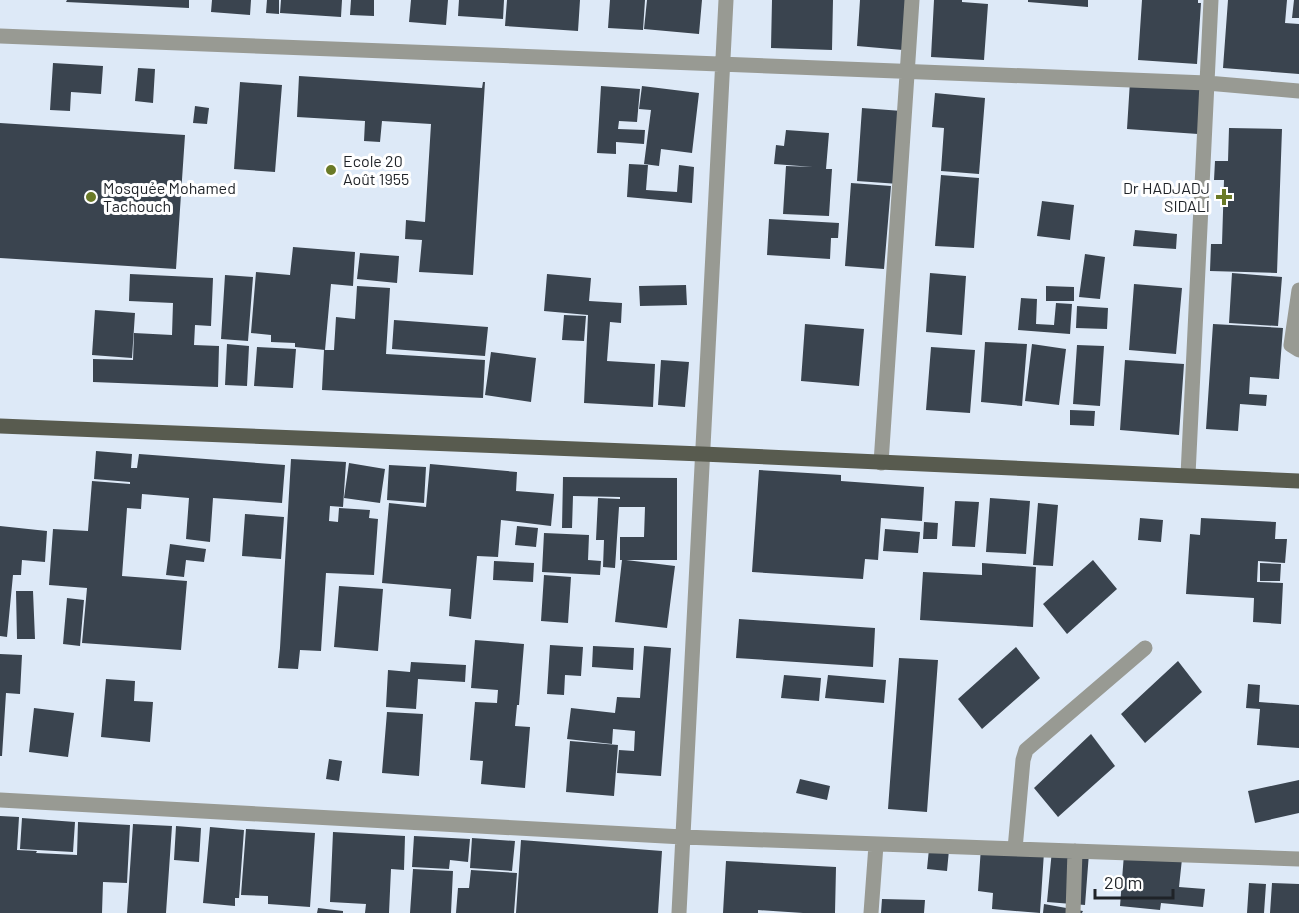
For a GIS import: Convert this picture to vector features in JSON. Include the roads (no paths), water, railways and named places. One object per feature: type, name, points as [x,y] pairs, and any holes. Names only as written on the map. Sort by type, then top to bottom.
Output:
[{"type":"main road","points":[[0,426],[1299,481]]},
{"type":"street","points":[[680,913],[726,0]]},
{"type":"street","points":[[881,463],[912,0]]},
{"type":"street","points":[[1188,475],[1211,0]]},
{"type":"street","points":[[0,36],[1207,82],[1299,91]]},
{"type":"street","points":[[1299,291],[1291,345],[1299,350]]},
{"type":"street","points":[[1015,849],[1023,760],[1026,750],[1145,648]]},
{"type":"street","points":[[0,800],[683,837],[1299,859]]},
{"type":"street","points":[[871,913],[876,845]]},
{"type":"street","points":[[1073,913],[1075,851]]},
{"type":"place","name":"Ecole 20 Août 1955","points":[[331,170]]},
{"type":"place","name":"Mosquée Mohamed Tachouch","points":[[91,197]]},
{"type":"place","name":"Dr HADJADJ SIDALI","points":[[1224,197]]}]
